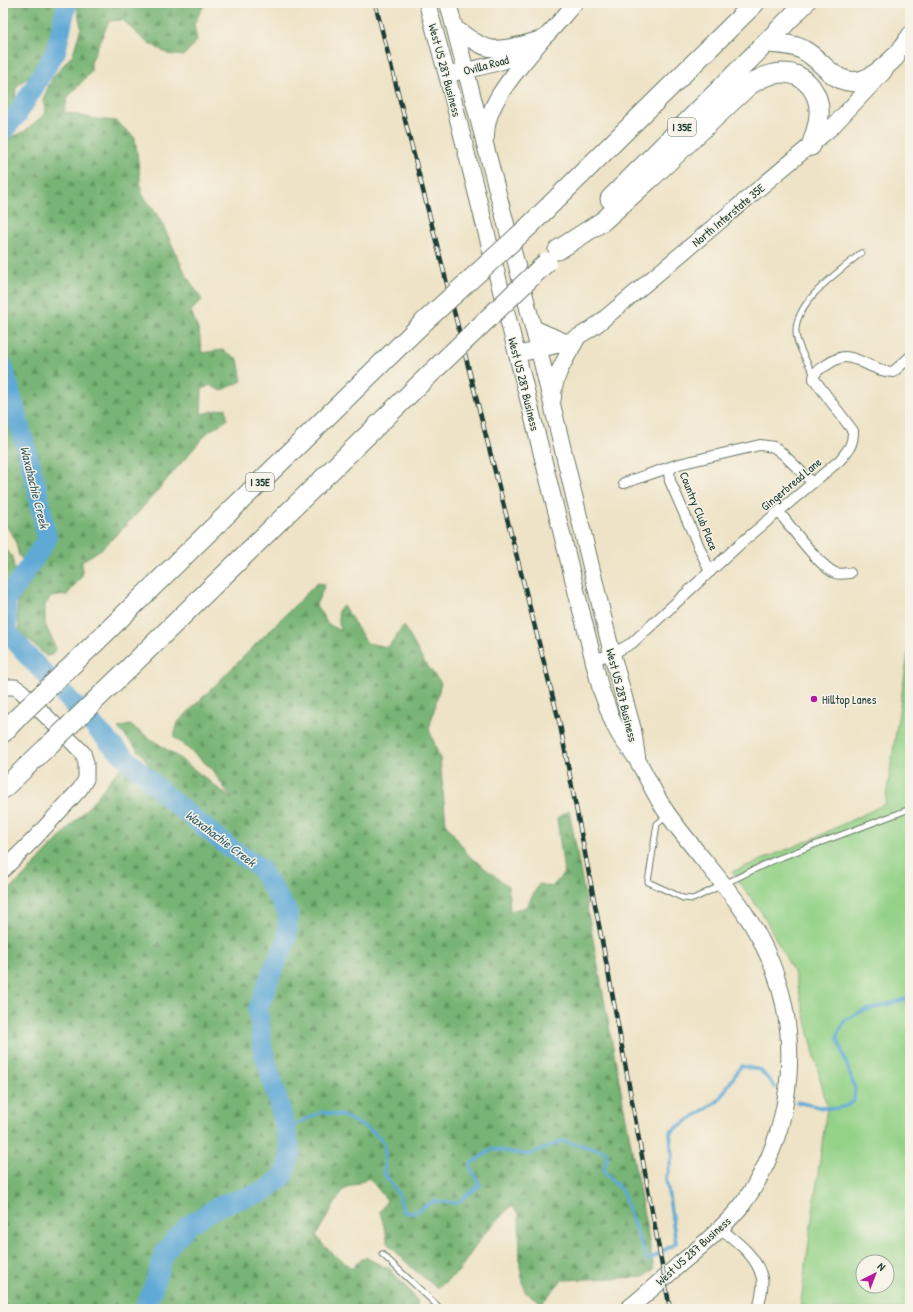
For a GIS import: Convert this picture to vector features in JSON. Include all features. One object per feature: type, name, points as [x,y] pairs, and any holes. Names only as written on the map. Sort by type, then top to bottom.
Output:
[{"type":"highway","points":[[619,138],[640,105],[739,3]]},
{"type":"highway","name":"I 35E","points":[[3,733],[425,321],[528,227],[755,3]]},
{"type":"highway","name":"I 35E","points":[[3,789],[552,256],[805,3]]},
{"type":"highway","points":[[766,43],[784,44],[805,50],[838,78],[848,81],[858,81],[872,77],[895,57]]},
{"type":"highway","points":[[552,256],[603,221],[746,88],[762,77],[783,72],[794,74],[801,78],[814,91],[819,108],[819,119],[811,146]]},
{"type":"main road","name":"West US 287 Business","points":[[427,3],[447,75],[601,690],[618,734],[637,759],[660,803],[723,884],[753,926],[765,947],[774,968],[786,1008],[790,1054],[789,1081],[785,1108],[772,1152],[754,1187],[721,1229],[628,1309]]},
{"type":"main road","name":"West US 287 Business","points":[[448,3],[539,350],[612,654],[633,730],[637,759]]},
{"type":"main road","name":"Ovilla Road","points":[[447,75],[500,63],[528,51],[542,39],[575,3]]},
{"type":"main road","points":[[455,28],[477,43],[490,48],[507,48],[542,39]]},
{"type":"main road","name":"North Interstate 35E","points":[[517,354],[539,350],[571,340],[599,323],[811,146],[848,112],[883,73],[910,34]]},
{"type":"main road","points":[[486,151],[485,126],[496,99],[542,39]]},
{"type":"main road","points":[[533,328],[571,340],[553,389],[553,411]]},
{"type":"main road","points":[[3,687],[15,687],[21,691],[83,753],[86,763],[86,779],[80,789],[3,870]]},
{"type":"street","points":[[814,375],[818,370],[832,361],[844,357],[854,359],[873,368],[893,372],[910,357]]},
{"type":"street","name":"Gingerbread Lane","points":[[593,660],[612,654],[632,643],[740,544],[840,460],[851,447],[853,431],[814,379],[814,375]]},
{"type":"street","name":"Country Club Place","points":[[624,483],[679,464],[760,445],[774,447],[813,483]]},
{"type":"street","name":"Country Club Place","points":[[679,464],[672,467],[669,472],[670,481],[710,572]]},
{"type":"street","points":[[779,512],[802,541],[828,569],[836,574],[850,573]]},
{"type":"street","points":[[721,1229],[742,1246],[758,1268],[762,1279],[762,1292],[758,1309]]},
{"type":"lane","points":[[814,375],[801,348],[796,333],[798,319],[804,306],[813,294],[861,253]]},
{"type":"lane","points":[[668,815],[657,824],[648,882],[683,898],[693,899],[774,860],[910,809]]},
{"type":"lane","points":[[382,1254],[441,1309]]},
{"type":"green space","points":[[3,3],[56,3],[58,9],[56,39],[45,60],[16,87],[15,107],[3,114]]},
{"type":"green space","points":[[76,3],[205,3],[194,24],[197,41],[183,56],[168,54],[144,40],[123,20],[109,21],[91,62],[91,72],[68,97],[64,112],[95,119],[116,121],[135,138],[142,194],[160,219],[186,275],[202,300],[191,311],[199,332],[202,353],[222,350],[238,359],[242,381],[221,391],[210,385],[202,390],[201,414],[226,408],[227,420],[208,432],[136,515],[103,548],[82,561],[82,576],[67,595],[51,597],[45,605],[45,624],[56,648],[52,655],[46,656],[20,632],[17,617],[18,594],[23,580],[35,570],[19,556],[15,539],[3,521],[3,139],[6,140],[25,131],[46,113],[43,99],[53,77],[73,54],[81,27]]},
{"type":"green space","points":[[3,548],[12,556],[15,574],[3,586]]},
{"type":"green space","points":[[317,583],[325,584],[316,605],[327,623],[340,631],[338,611],[343,605],[367,643],[388,647],[404,625],[422,659],[441,683],[429,729],[440,759],[446,824],[469,856],[508,886],[510,911],[526,907],[539,884],[552,887],[564,873],[557,818],[569,810],[654,1269],[644,1277],[562,1280],[542,1303],[525,1292],[520,1267],[519,1214],[511,1206],[483,1235],[458,1272],[437,1288],[412,1268],[388,1244],[380,1212],[387,1200],[369,1178],[343,1190],[316,1235],[324,1246],[351,1268],[365,1257],[391,1270],[417,1300],[418,1309],[3,1309],[3,896],[25,875],[92,803],[119,769],[128,766],[186,825],[218,840],[190,808],[160,783],[143,756],[118,728],[130,725],[178,757],[232,799],[210,767],[174,737],[178,722]]},
{"type":"green space","points":[[910,640],[910,1309],[800,1309],[827,1107],[795,975],[762,913],[732,872],[810,840],[885,804]]},
{"type":"waterway","name":"Waxahachie Creek","points":[[3,131],[17,115],[56,51],[67,3]]},
{"type":"waterway","name":"Waxahachie Creek","points":[[3,366],[37,488],[47,539],[6,601],[7,631],[26,654],[115,748],[173,802],[230,848],[259,867],[288,913],[287,939],[270,976],[258,1010],[263,1050],[281,1111],[291,1152],[283,1177],[263,1192],[221,1205],[187,1226],[165,1251],[152,1291],[144,1309]]},
{"type":"waterway","points":[[797,1102],[834,1109],[841,1108],[854,1101],[855,1089],[837,1036],[845,1020],[863,1011],[910,998]]},
{"type":"waterway","points":[[285,1129],[322,1112],[343,1116],[374,1132],[385,1144],[384,1174],[399,1195],[403,1212],[414,1213],[434,1201],[457,1203],[480,1185],[470,1167],[473,1162],[493,1149],[529,1155],[562,1141],[605,1151],[607,1158],[604,1172],[622,1191],[647,1261],[676,1243],[666,1178],[672,1156],[670,1132],[718,1101],[741,1066],[760,1070],[775,1087]]},
{"type":"railway","points":[[375,3],[560,725],[611,987],[670,1309]]},
{"type":"place","name":"Hilltop Lanes","points":[[814,699]]}]
